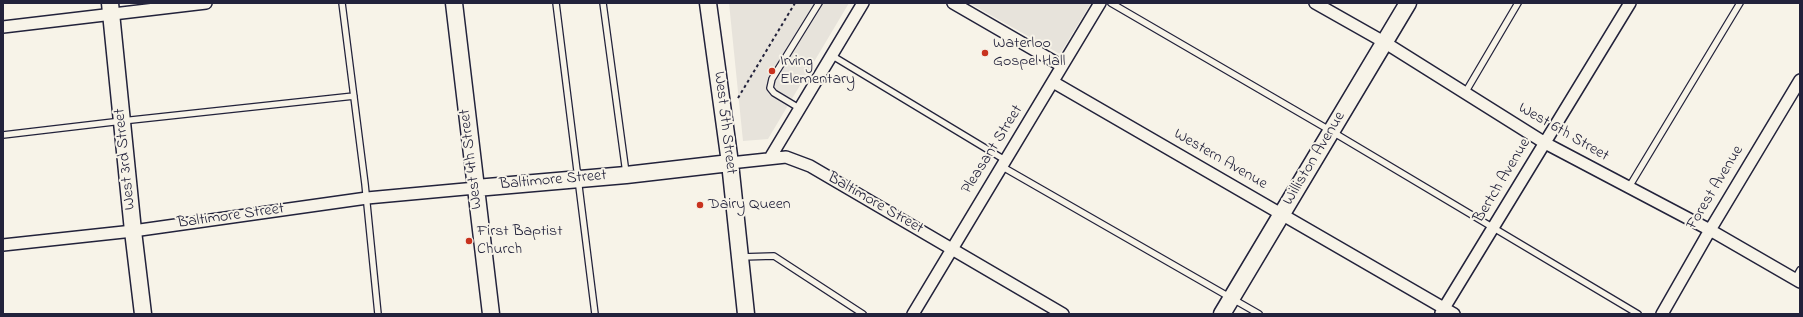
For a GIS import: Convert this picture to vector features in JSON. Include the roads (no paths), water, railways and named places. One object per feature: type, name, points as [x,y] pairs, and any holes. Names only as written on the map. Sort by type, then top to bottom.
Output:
[{"type":"main road","name":"West 4th Street","points":[[454,3],[491,314]]},
{"type":"main road","name":"West 5th Street","points":[[708,3],[730,163],[746,314]]},
{"type":"main road","name":"Williston Avenue","points":[[1222,314],[1408,3]]},
{"type":"main road","name":"West 3rd Street","points":[[111,9],[133,231],[143,314]]},
{"type":"main road","name":"Baltimore Street","points":[[476,188],[626,175],[730,163]]},
{"type":"street","points":[[3,27],[111,9],[206,3]]},
{"type":"street","points":[[770,158],[862,3]]},
{"type":"street","points":[[953,3],[1062,66]]},
{"type":"street","name":"Pleasant Street","points":[[913,314],[951,248],[1054,82],[1100,3]]},
{"type":"street","name":"West 6th Street","points":[[1315,3],[1384,42],[1545,143],[1798,277]]},
{"type":"street","name":"Bertch Avenue","points":[[1446,312],[1493,228],[1630,3]]},
{"type":"street","name":"Forest Avenue","points":[[1662,314],[1710,230],[1800,80]]},
{"type":"street","name":"Western Avenue","points":[[1054,82],[1282,214],[1446,312]]},
{"type":"street","name":"Baltimore Street","points":[[730,163],[786,157],[810,166],[1063,314]]},
{"type":"street","name":"Baltimore Street","points":[[3,245],[133,231],[367,198],[476,188]]},
{"type":"lane","points":[[342,3],[367,198],[378,314],[370,314]]},
{"type":"lane","points":[[556,3],[595,314]]},
{"type":"lane","points":[[603,3],[626,175]]},
{"type":"lane","points":[[799,108],[774,93],[770,88],[772,79],[819,3]]},
{"type":"lane","points":[[1111,3],[1331,131],[1638,314]]},
{"type":"lane","points":[[1465,93],[1518,3]]},
{"type":"lane","points":[[1629,187],[1740,3]]},
{"type":"lane","points":[[831,55],[1003,163],[1259,314]]},
{"type":"lane","points":[[3,135],[122,120],[354,96]]},
{"type":"lane","points":[[740,257],[774,256],[863,314]]},
{"type":"place","name":"Waterloo Gospel Hall","points":[[985,53]]},
{"type":"place","name":"Irving Elementary","points":[[772,71]]},
{"type":"place","name":"Dairy Queen","points":[[700,205]]},
{"type":"place","name":"First Baptist Church","points":[[469,241]]}]
